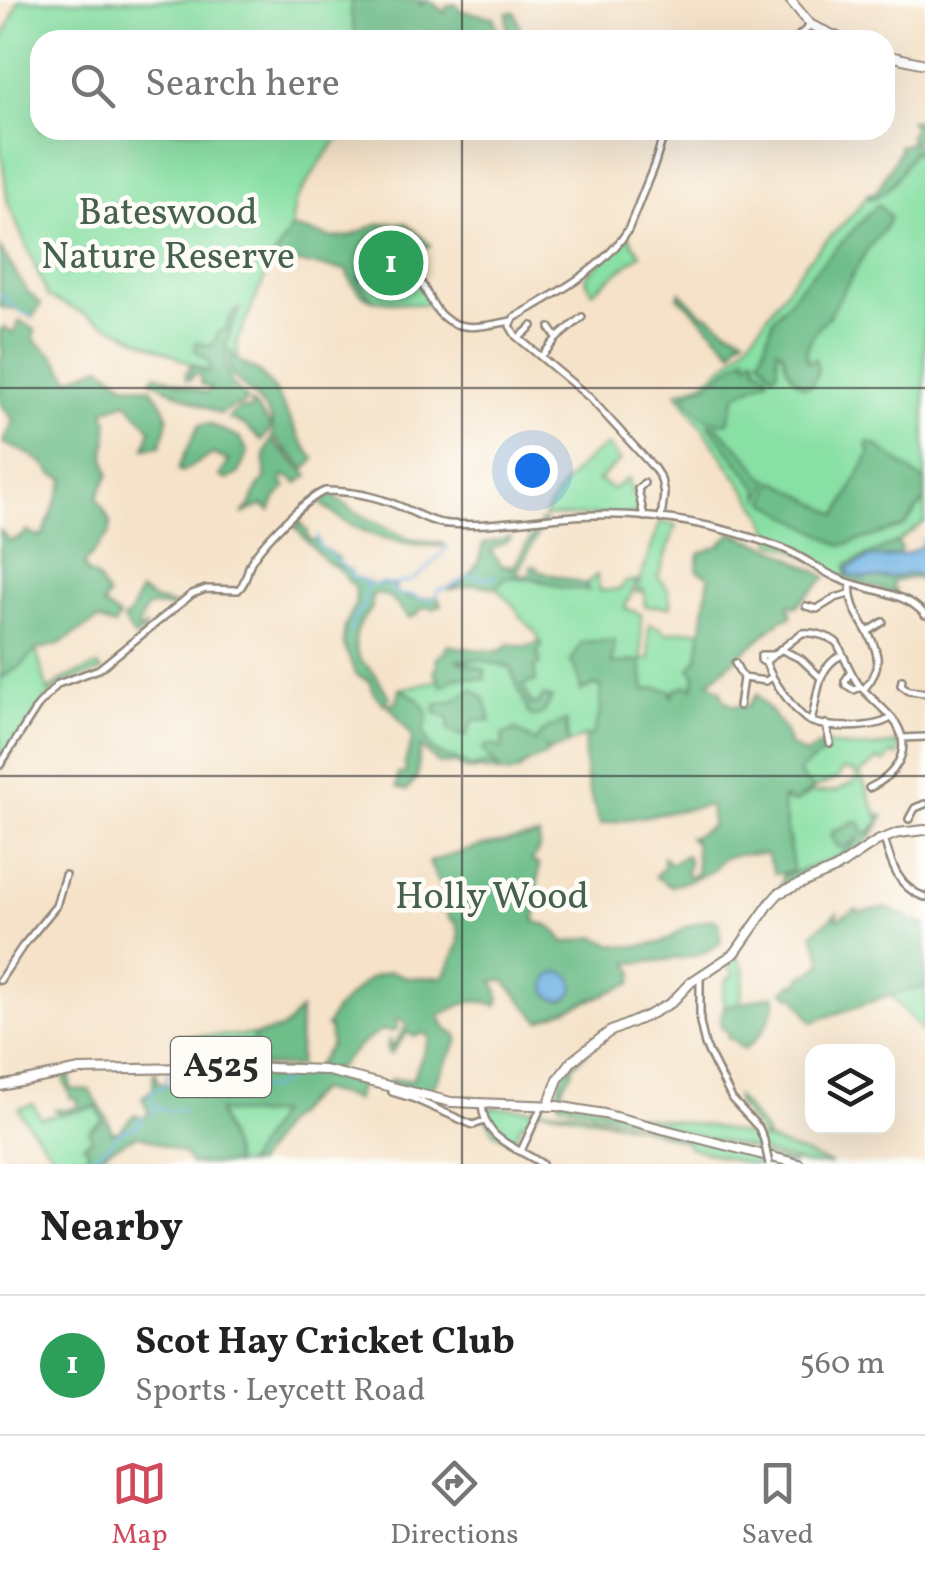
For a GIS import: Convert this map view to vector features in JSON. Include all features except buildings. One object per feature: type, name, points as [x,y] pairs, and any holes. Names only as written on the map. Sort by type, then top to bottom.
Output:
[{"type":"main road","points":[[790,0],[810,25],[821,30]]},
{"type":"main road","points":[[895,57],[925,64]]},
{"type":"main road","points":[[548,1107],[562,1072],[592,1044],[671,1003],[700,975],[735,953],[779,893],[835,869],[872,843],[925,830]]},
{"type":"main road","name":"A525","points":[[0,1086],[80,1070],[244,1067],[326,1071],[451,1102],[548,1107],[638,1121],[799,1164]]},
{"type":"street","points":[[805,30],[810,25]]},
{"type":"street","points":[[389,280],[420,281],[442,317],[460,325],[474,327],[512,319],[575,281],[622,239],[650,178],[662,140]]},
{"type":"street","points":[[541,357],[582,317]]},
{"type":"street","points":[[512,319],[512,331],[607,414],[654,468],[664,494],[660,519]]},
{"type":"street","points":[[520,338],[532,326]]},
{"type":"street","points":[[550,328],[557,338]]},
{"type":"street","points":[[644,483],[638,490],[644,517]]},
{"type":"street","points":[[0,765],[37,707],[58,684],[100,669],[192,594],[206,589],[238,590],[261,549],[306,503],[325,491],[378,498],[447,524],[481,525],[592,515],[644,517],[733,532],[785,549],[820,571],[924,610]]},
{"type":"street","points":[[850,672],[846,686],[862,688],[869,683],[877,664],[876,649],[853,609],[851,584]]},
{"type":"street","points":[[806,606],[817,609],[849,594]]},
{"type":"street","points":[[868,631],[884,622]]},
{"type":"street","points":[[869,788],[896,767],[902,756],[902,738],[891,718],[850,672],[841,648],[833,639],[808,632],[796,636],[774,655],[761,654],[760,659],[766,662],[772,677],[797,710],[811,721],[868,726],[891,718]]},
{"type":"street","points":[[780,650],[801,659],[820,677]]},
{"type":"street","points":[[811,721],[820,677],[828,664],[842,655]]},
{"type":"street","points":[[735,663],[743,678],[739,706]]},
{"type":"street","points":[[743,678],[772,677]]},
{"type":"street","points":[[902,680],[905,690],[925,692]]},
{"type":"street","points":[[826,724],[830,743]]},
{"type":"street","points":[[902,738],[925,738]]},
{"type":"street","points":[[909,819],[915,808],[925,804]]},
{"type":"street","points":[[884,838],[900,882],[925,898]]},
{"type":"street","points":[[0,980],[56,906],[65,875]]},
{"type":"street","points":[[700,975],[700,1022],[705,1044],[732,1099],[758,1128],[769,1164]]},
{"type":"street","points":[[392,1092],[473,1125],[484,1121]]},
{"type":"street","points":[[482,1104],[489,1131],[542,1164]]},
{"type":"street","points":[[522,1150],[534,1120],[548,1107]]},
{"type":"green space","name":"Bateswood Nature Reserve","points":[[19,0],[426,0],[404,30],[30,30],[30,140],[337,140],[295,202],[291,228],[237,341],[239,372],[228,381],[48,297],[8,203],[0,144],[0,46]]},
{"type":"green space","points":[[352,0],[418,0],[421,6],[429,0],[445,13],[447,6],[455,4],[462,11],[494,17],[498,30],[354,30]]},
{"type":"green space","points":[[507,12],[515,12],[521,30],[507,30]]},
{"type":"green space","points":[[910,121],[924,125],[914,142],[925,151],[925,159],[913,151],[890,186],[870,199],[868,194],[876,192],[899,146],[910,143],[914,127]]},
{"type":"green space","points":[[899,146],[925,151],[925,522],[846,579],[791,548],[772,543],[762,513],[677,392],[706,380],[739,352],[802,267],[868,194],[876,192]]},
{"type":"green space","points":[[878,204],[890,217],[885,228],[867,250],[806,352],[808,362],[815,359],[817,366],[813,383],[806,387],[796,381],[782,351],[777,349],[778,371],[773,374],[760,358],[774,318]]},
{"type":"green space","points":[[406,223],[431,246],[413,253],[405,237],[389,229],[370,237],[364,253],[372,279],[358,278],[373,300],[356,288],[346,270],[273,259],[291,228],[334,238],[351,236],[377,224]]},
{"type":"green space","points":[[389,229],[407,239],[421,276],[415,280],[430,302],[426,305],[373,300],[359,283],[357,277],[372,276],[363,253],[367,240]]},
{"type":"green space","points":[[629,235],[641,254],[592,292],[585,277]]},
{"type":"green space","points":[[0,248],[27,291],[41,304],[32,318],[21,311],[0,307]]},
{"type":"green space","points":[[680,292],[703,314],[745,336],[733,351],[678,297]]},
{"type":"green space","points":[[239,309],[225,362],[229,379],[245,398],[244,404],[220,414],[151,380],[156,374],[206,393],[211,388],[201,384],[200,375],[192,374],[192,379],[186,379],[192,365],[208,373],[211,369],[195,350],[196,342],[212,346]]},
{"type":"green space","points":[[20,321],[35,330],[34,340],[56,358],[70,379],[101,366],[125,384],[151,388],[165,409],[167,421],[160,446],[145,448],[151,429],[127,402],[104,410],[109,474],[97,497],[111,523],[109,534],[84,564],[108,596],[103,605],[119,617],[114,626],[98,620],[59,644],[36,650],[0,679],[0,530],[9,541],[27,531],[38,537],[43,535],[65,479],[52,474],[31,455],[3,443],[14,421],[0,403],[0,330],[4,327],[13,333]]},
{"type":"green space","points":[[230,351],[262,375],[277,395],[315,459],[306,469],[272,436],[273,427],[266,411],[230,369]]},
{"type":"green space","points":[[747,355],[749,363],[756,357],[757,366],[767,373],[768,379],[736,395],[728,422],[702,416],[683,394],[709,383]]},
{"type":"green space","points":[[249,402],[270,425],[262,441],[244,425],[228,418],[239,408],[250,410]]},
{"type":"green space","points":[[209,424],[240,438],[248,452],[239,473],[227,480],[220,476],[229,461],[213,454],[181,472],[178,469],[199,425]]},
{"type":"green space","points":[[709,425],[717,426],[764,478],[770,479],[761,498],[758,488]]},
{"type":"green space","points":[[271,440],[309,476],[297,483],[283,476],[286,487],[270,511],[263,505],[242,514],[265,479],[265,454]]},
{"type":"green space","points":[[868,442],[925,482],[925,500],[903,527],[841,546],[766,502],[773,482],[777,481],[838,515],[870,453]]},
{"type":"green space","points":[[607,445],[620,461],[598,480],[613,489],[629,478],[631,492],[636,491],[639,514],[544,517],[571,476]]},
{"type":"green space","points":[[331,494],[354,511],[409,539],[444,546],[394,541],[361,530],[319,501],[320,496]]},
{"type":"green space","points":[[541,521],[545,521],[516,574],[527,576],[531,566],[537,567],[537,571],[585,584],[588,591],[514,577],[504,579],[496,588],[476,584],[449,590],[472,571],[483,544],[511,537],[490,550],[502,566],[512,569]]},
{"type":"green space","points":[[299,522],[308,531],[308,537],[318,540],[319,546],[351,571],[352,578],[376,586],[395,586],[397,594],[406,597],[437,597],[442,605],[420,609],[409,618],[387,597],[371,596],[372,608],[360,625],[355,646],[360,659],[390,697],[384,704],[369,681],[356,675],[343,642],[356,602],[355,588],[295,527]]},
{"type":"green space","points":[[660,522],[676,525],[658,577],[668,589],[671,607],[645,606],[644,590],[636,592]]},
{"type":"green space","points":[[732,533],[775,549],[826,577],[795,607],[788,606],[791,617],[782,619],[709,682],[734,706],[748,706],[757,694],[780,724],[789,745],[806,755],[819,746],[825,752],[799,771],[814,788],[794,803],[783,798],[782,801],[792,871],[775,874],[766,854],[735,855],[723,858],[700,876],[670,886],[655,876],[664,867],[663,857],[671,864],[686,855],[686,872],[689,876],[697,874],[695,842],[689,837],[712,825],[710,805],[600,824],[587,781],[585,736],[593,735],[600,713],[601,687],[595,685],[581,691],[571,662],[582,642],[615,640],[612,664],[641,661],[645,690],[670,690],[672,696],[686,685],[693,688],[695,675],[690,669],[698,658],[709,576],[697,570],[699,554],[719,546]]},
{"type":"green space","points":[[897,542],[901,547],[898,556],[871,557],[848,568],[859,578],[917,573],[925,576],[925,580],[893,581],[896,594],[846,579],[846,565]]},
{"type":"green space","points":[[597,575],[599,591],[621,589],[623,583],[637,580],[625,608],[641,614],[642,660],[650,659],[650,624],[667,634],[702,630],[693,688],[686,686],[671,697],[645,691],[635,660],[578,674],[581,691],[601,686],[600,713],[593,736],[568,744],[566,722],[548,728],[535,743],[517,730],[503,735],[502,750],[488,759],[502,770],[484,764],[469,768],[433,751],[423,732],[423,707],[416,697],[400,689],[439,680],[442,685],[458,677],[485,679],[484,670],[451,660],[482,660],[510,668],[529,714],[539,704],[531,704],[522,685],[534,666],[539,665],[536,654],[542,645],[534,630],[496,588],[504,579],[515,577],[578,589],[588,587],[585,584]]},
{"type":"green space","points":[[140,591],[174,605],[146,608],[137,629],[146,629],[135,638],[123,620],[130,614]]},
{"type":"green space","points":[[540,642],[543,645],[536,654],[540,665],[534,666],[536,681],[523,685],[531,704],[539,704],[543,696],[552,698],[544,712],[534,717],[529,714],[510,668],[482,660],[456,660],[485,670],[485,679],[458,677],[442,686],[434,672],[436,657],[444,653],[447,645],[498,651],[509,644],[526,647]]},
{"type":"green space","points":[[36,650],[48,691],[65,678],[98,666],[102,671],[66,682],[51,693],[0,769],[0,679]]},
{"type":"green space","points":[[400,689],[425,707],[428,717],[423,732],[431,748],[469,768],[484,764],[499,768],[482,750],[489,745],[502,749],[503,735],[516,730],[535,742],[545,731],[566,721],[568,744],[551,751],[545,747],[546,755],[508,774],[473,771],[456,763],[439,764],[420,746],[417,777],[407,790],[397,787],[398,774],[406,774],[405,763],[413,737],[388,704],[397,702]]},
{"type":"green space","points":[[473,689],[485,699],[491,721],[473,720],[466,737],[449,731],[448,717],[436,713],[436,705],[453,701]]},
{"type":"green space","points":[[899,742],[898,756],[891,754],[884,763],[879,759],[860,774],[879,818],[884,817],[874,829],[863,834],[862,825],[855,821],[833,832],[836,842],[861,836],[834,860],[783,876],[781,873],[791,871],[782,799],[795,803],[811,793],[836,791],[857,778],[854,771],[842,770],[839,778],[814,788],[799,771],[825,752],[827,744],[863,747]]},
{"type":"green space","points":[[883,818],[853,854],[780,889],[783,876],[833,859],[860,837],[843,848],[837,846],[833,832],[859,821],[863,833],[869,833]]},
{"type":"green space","name":"Holly Wood","points":[[539,836],[539,849],[532,861],[539,865],[535,922],[552,929],[564,943],[595,937],[621,946],[649,945],[712,919],[719,922],[721,941],[692,956],[629,963],[634,972],[632,983],[540,1021],[505,981],[493,981],[499,995],[497,1006],[474,1002],[439,1016],[448,1030],[458,1036],[458,1041],[430,1092],[388,1083],[391,1079],[412,1080],[430,1038],[423,1033],[414,1037],[408,1032],[390,1055],[389,1038],[392,1048],[407,1025],[399,1019],[393,1032],[382,1030],[335,1070],[316,1067],[331,1044],[326,1027],[335,1010],[367,980],[391,971],[408,978],[443,977],[446,973],[459,943],[459,932],[445,909],[448,893],[429,862],[482,846]]},
{"type":"green space","points":[[885,908],[909,917],[909,922],[925,924],[925,987],[812,1022],[795,995],[784,991],[823,962],[813,933],[838,912],[838,919],[856,909],[859,912]]},
{"type":"green space","points":[[736,955],[745,972],[740,1004],[724,1007],[726,980],[734,975],[726,961]]},
{"type":"green space","points":[[925,987],[925,1034],[890,995]]},
{"type":"green space","points":[[774,995],[769,1020],[745,1049],[727,1038],[729,1033],[721,1027],[724,1007]]},
{"type":"green space","points":[[300,1010],[299,1066],[219,1065],[241,1053],[257,1035],[287,1025]]},
{"type":"green space","points":[[257,1035],[241,1053],[219,1065],[185,1065],[173,1036]]},
{"type":"green space","points":[[589,1050],[571,1068],[573,1071],[562,1086],[563,1098],[765,1140],[736,1103],[736,1097],[768,1140],[831,1164],[806,1164],[560,1103],[561,1079],[570,1067]]},
{"type":"green space","points":[[228,1069],[320,1072],[360,1083],[355,1101],[318,1090],[282,1125],[256,1164],[246,1164],[278,1113],[218,1111],[234,1164],[191,1164],[183,1153],[138,1135],[108,1150],[93,1164],[75,1164],[88,1154],[87,1146],[83,1145],[92,1139],[89,1131],[103,1121],[96,1106],[60,1115],[55,1109],[79,1106],[77,1100],[70,1098],[63,1075],[70,1074],[71,1089],[90,1090],[112,1133],[120,1131],[134,1115],[142,1118],[149,1114],[142,1097],[153,1089],[154,1071],[157,1081],[173,1090],[181,1085],[179,1071],[199,1070],[209,1088],[220,1093],[229,1087],[226,1078],[232,1074]]},
{"type":"green space","points":[[33,1104],[41,1118],[98,1107],[104,1121],[91,1129],[88,1154],[75,1164],[60,1164],[22,1116],[19,1108]]},
{"type":"green space","points":[[493,1107],[540,1109],[533,1112],[531,1125],[522,1122],[513,1143],[495,1133],[485,1117]]},
{"type":"green space","points":[[542,1109],[576,1111],[794,1164],[747,1164],[641,1127]]},
{"type":"green space","points":[[218,1110],[251,1115],[279,1113],[246,1164],[234,1164]]},
{"type":"water","points":[[925,544],[925,576],[848,575],[848,568],[871,557],[908,553]]},
{"type":"water","points":[[560,972],[570,976],[574,986],[570,996],[560,1000],[550,996],[546,986],[550,976]]},
{"type":"waterway","points":[[0,293],[12,307],[32,317]]},
{"type":"waterway","points":[[317,536],[319,546],[351,571],[352,578],[374,586],[386,583],[400,595],[421,600],[435,598],[439,589],[471,575],[496,576]]},
{"type":"waterway","points":[[921,540],[925,539]]},
{"type":"waterway","points":[[393,584],[411,581],[448,546]]},
{"type":"waterway","points":[[350,632],[364,605],[366,585]]},
{"type":"waterway","points":[[171,1064],[179,1054]]},
{"type":"waterway","points":[[151,1116],[155,1106],[151,1091],[166,1085],[168,1071]]},
{"type":"waterway","points":[[229,1093],[245,1087],[271,1089],[290,1078]]},
{"type":"waterway","points":[[157,1107],[170,1112],[183,1110]]},
{"type":"waterway","points":[[90,1164],[95,1154],[118,1135],[139,1126],[138,1120],[142,1118]]},
{"type":"place","name":"Scot Hay Cricket Club","points":[[391,263]]}]
